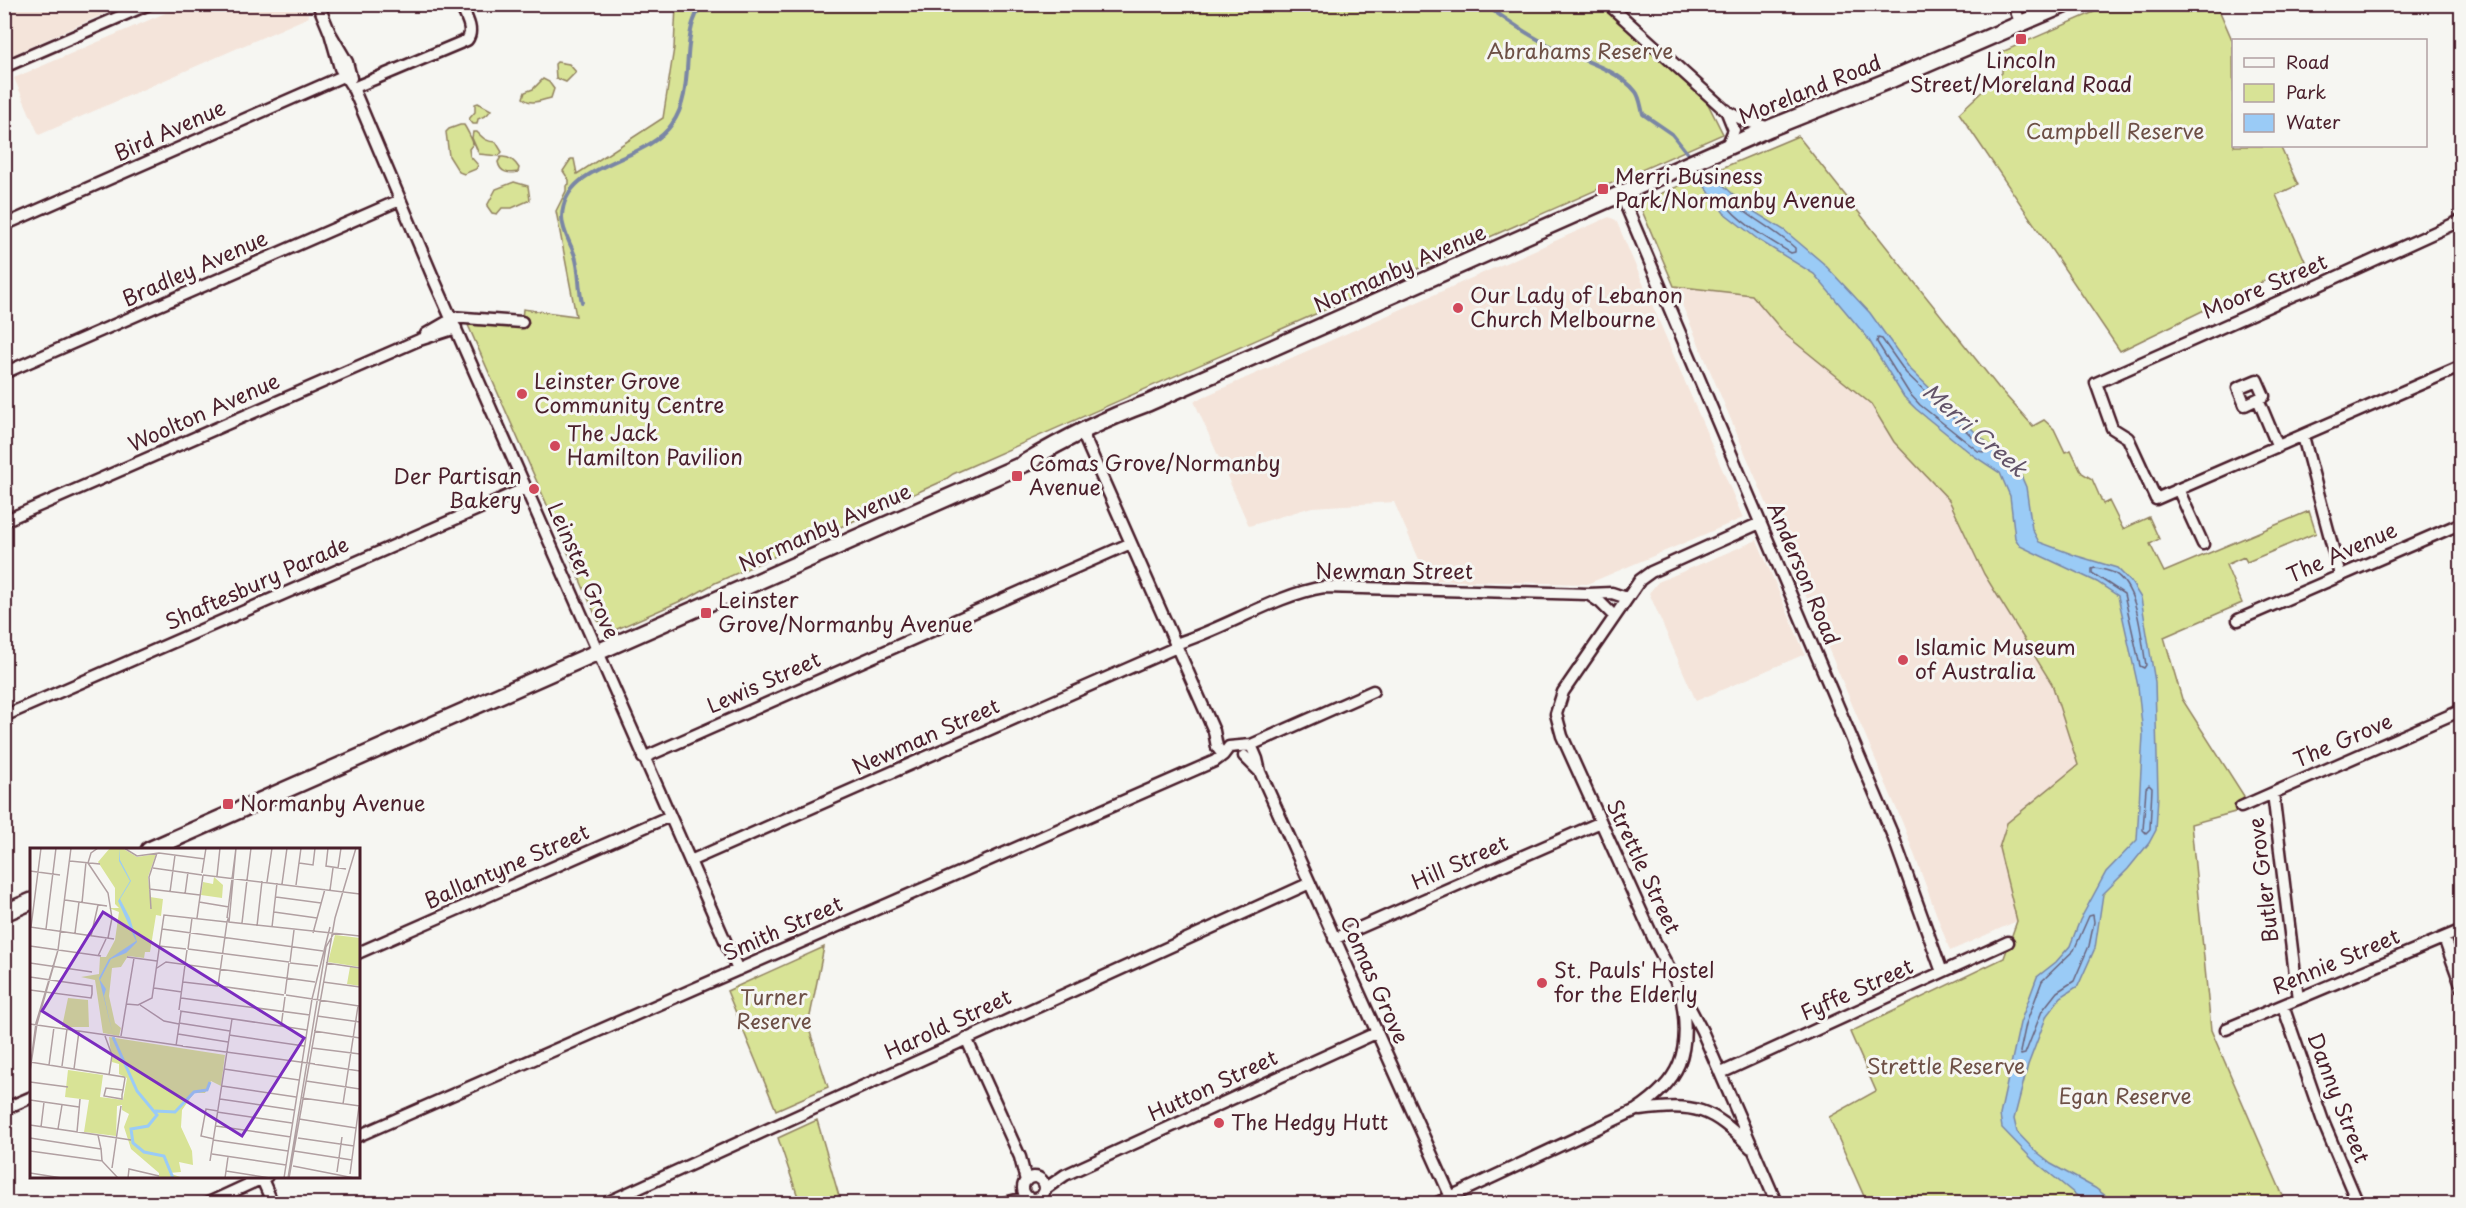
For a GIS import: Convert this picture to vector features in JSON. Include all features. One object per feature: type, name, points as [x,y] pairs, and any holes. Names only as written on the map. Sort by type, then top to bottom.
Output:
[{"type":"main road","name":"Moreland Road","points":[[1669,173],[1770,128],[1890,80],[2066,4]]},
{"type":"main road","name":"Normanby Avenue","points":[[151,848],[1024,463],[1148,403],[1669,173]]},
{"type":"main road","points":[[4,913],[30,902]]},
{"type":"street","points":[[4,67],[148,4]]},
{"type":"street","name":"Leinster Grove","points":[[318,4],[330,33],[341,51],[347,74],[453,322],[738,970]]},
{"type":"street","points":[[353,88],[467,40],[470,36],[470,29],[460,4]]},
{"type":"street","points":[[1608,4],[1725,110],[1743,120],[1770,128]]},
{"type":"street","points":[[2013,4],[2021,24]]},
{"type":"street","name":"Bird Avenue","points":[[4,225],[347,74]]},
{"type":"street","points":[[1723,149],[1734,130],[1725,110]]},
{"type":"street","name":"Anderson Road","points":[[1621,194],[1893,836],[1942,972]]},
{"type":"street","name":"Bradley Avenue","points":[[4,373],[400,200]]},
{"type":"street","name":"Moore Street","points":[[2178,489],[2156,498],[2128,438],[2112,428],[2096,383],[2462,220]]},
{"type":"street","points":[[453,322],[522,322]]},
{"type":"street","name":"Woolton Avenue","points":[[4,522],[419,340],[453,322]]},
{"type":"street","points":[[2203,544],[2178,489],[2462,366]]},
{"type":"street","points":[[2258,399],[2278,447]]},
{"type":"street","points":[[1083,435],[1214,731],[1217,747],[1226,751]]},
{"type":"street","points":[[2303,436],[2340,575]]},
{"type":"street","name":"Shaftesbury Parade","points":[[4,716],[526,488]]},
{"type":"street","name":"The Avenue","points":[[2238,620],[2462,522]]},
{"type":"street","points":[[1588,594],[1614,616],[1640,580],[1651,572],[1760,524]]},
{"type":"street","name":"Lewis Street","points":[[644,758],[1131,543]]},
{"type":"street","name":"Newman Street","points":[[690,861],[1295,595],[1324,587],[1612,593],[1628,598]]},
{"type":"street","name":"Strettle Street","points":[[1614,616],[1563,692],[1556,714],[1562,736],[1680,992],[1702,1031],[1777,1203]]},
{"type":"street","name":"Smith Street","points":[[360,1136],[738,970],[1226,751],[1251,745],[1373,692]]},
{"type":"street","name":"The Grove","points":[[2241,807],[2462,710]]},
{"type":"street","points":[[1244,756],[1251,745]]},
{"type":"street","name":"Comas Grove","points":[[1251,745],[1260,772],[1452,1200]]},
{"type":"street","name":"Smith Street","points":[[1226,751],[1244,756]]},
{"type":"street","name":"Comas Grove","points":[[1244,756],[1260,772]]},
{"type":"street","name":"Butler Grove","points":[[2273,793],[2298,999]]},
{"type":"street","name":"Ballantyne Street","points":[[360,952],[670,816]]},
{"type":"street","name":"Hill Street","points":[[1334,939],[1601,822]]},
{"type":"street","name":"Harold Street","points":[[604,1203],[1310,883]]},
{"type":"street","name":"Rennie Street","points":[[2226,1029],[2462,930]]},
{"type":"street","points":[[2444,938],[2462,988]]},
{"type":"street","name":"Fyffe Street","points":[[1721,1073],[2008,942]]},
{"type":"street","points":[[1435,1203],[1452,1200],[1636,1110],[1659,1094],[1681,1061],[1686,1031],[1680,992]]},
{"type":"street","name":"Danny Street","points":[[2283,1005],[2324,1124],[2358,1203]]},
{"type":"street","name":"Hutton Street","points":[[1003,1203],[1035,1191],[1065,1175],[1376,1033]]},
{"type":"street","points":[[966,1038],[1035,1191]]},
{"type":"street","points":[[4,1109],[30,1098]]},
{"type":"street","points":[[1636,1110],[1667,1106],[1696,1108],[1719,1119],[1756,1153]]},
{"type":"street","points":[[206,1203],[265,1178],[273,1203]]},
{"type":"shaded area","points":[[5,4],[124,4],[124,5],[5,58]]},
{"type":"shaded area","points":[[184,5],[304,5],[309,17],[39,135],[14,78]]},
{"type":"shaded area","points":[[1609,217],[1616,220],[1743,518],[1587,584],[1428,580],[1394,502],[1312,507],[1249,526],[1194,401]]},
{"type":"shaded area","points":[[1674,286],[1752,295],[1786,335],[1871,404],[1894,442],[1950,500],[1984,574],[2052,684],[2078,765],[2007,823],[1999,848],[2017,921],[1950,951],[1903,824]]},
{"type":"shaded area","points":[[1757,540],[1805,654],[1696,701],[1649,593],[1658,582]]},
{"type":"green space","name":"Abrahams Reserve","points":[[676,5],[1600,5],[1707,102],[1723,134],[953,474],[943,481],[615,630],[598,621],[468,325],[521,328],[523,309],[576,316],[556,211],[566,191],[566,186],[569,184],[563,171],[571,159],[574,159],[577,174],[663,118],[674,48]]},
{"type":"green space","name":"Campbell Reserve","points":[[2110,5],[2217,5],[2232,40],[2232,147],[2280,147],[2298,185],[2276,195],[2305,261],[2120,351],[1959,113],[2002,73],[2002,52]]},
{"type":"green space","points":[[557,62],[569,64],[576,72],[566,82],[556,78],[555,64]]},
{"type":"green space","points":[[543,79],[549,82],[554,89],[551,98],[533,102],[523,98],[525,92],[533,89]]},
{"type":"green space","points":[[478,103],[491,110],[487,115],[478,119],[477,124],[473,124],[469,119],[475,112],[475,104]]},
{"type":"green space","points":[[464,125],[471,137],[473,144],[469,149],[470,156],[478,165],[476,169],[464,174],[459,172],[449,156],[446,132]]},
{"type":"green space","points":[[473,132],[496,142],[502,152],[499,156],[479,154],[472,138]]},
{"type":"green space","points":[[1798,136],[1998,387],[2033,426],[2044,420],[2054,429],[2065,452],[2071,450],[2082,473],[2092,479],[2103,504],[2109,501],[2123,529],[2149,517],[2159,539],[2150,544],[2164,572],[2309,511],[2316,533],[2247,562],[2244,557],[2226,565],[2242,603],[2164,637],[2182,699],[2244,796],[2235,812],[2191,824],[2211,1030],[2286,1203],[1867,1203],[1829,1117],[1876,1091],[1850,1032],[2004,958],[2017,921],[1999,848],[2007,823],[2078,765],[2052,684],[1984,574],[1949,500],[1894,442],[1871,404],[1786,335],[1752,295],[1674,286],[1640,206],[1643,201]]},
{"type":"green space","points":[[501,157],[510,158],[519,168],[518,172],[503,171],[498,162]]},
{"type":"green space","points":[[514,182],[528,186],[530,200],[512,208],[502,208],[497,214],[492,213],[487,206],[496,189]]},
{"type":"green space","name":"Turner Reserve","points":[[824,947],[808,1026],[828,1087],[776,1110],[727,991]]},
{"type":"green space","points":[[817,1120],[841,1203],[800,1203],[778,1138]]},
{"type":"water","points":[[1709,172],[1748,208],[1784,230],[1823,263],[1870,313],[1910,369],[2019,471],[2026,487],[2032,529],[2039,542],[2117,568],[2131,582],[2141,598],[2155,682],[2158,795],[2156,830],[2149,843],[2128,869],[2103,894],[2095,948],[2078,986],[2061,997],[2047,1015],[2028,1065],[2014,1119],[2017,1132],[2037,1153],[2051,1164],[2095,1188],[2115,1203],[2086,1203],[2032,1159],[2002,1128],[2000,1115],[2020,1023],[2037,977],[2056,962],[2070,946],[2080,920],[2106,872],[2137,840],[2143,735],[2138,686],[2118,596],[2097,582],[2020,546],[2015,538],[2010,496],[2000,473],[1974,456],[1904,397],[1867,337],[1814,274],[1760,241],[1724,213],[1698,177]]},
{"type":"waterway","points":[[582,302],[577,262],[562,222],[566,199],[576,185],[590,174],[644,147],[660,137],[672,124],[685,89],[690,38],[701,4]]},
{"type":"waterway","name":"Merri Creek","points":[[1484,4],[1539,40],[1621,78],[1637,94],[1643,114],[1672,134],[1692,159]]},
{"type":"waterway","name":"Merri Creek","points":[[1696,165],[1706,178]]},
{"type":"place","name":"Lincoln Street/Moreland Road","points":[[2021,39]]},
{"type":"place","name":"Merri Business Park/Normanby Avenue","points":[[1603,189]]},
{"type":"place","name":"Our Lady of Lebanon Church Melbourne","points":[[1458,308]]},
{"type":"place","name":"Leinster Grove Community Centre","points":[[522,394]]},
{"type":"place","name":"The Jack Hamilton Pavilion","points":[[555,446]]},
{"type":"place","name":"Comas Grove/Normanby Avenue","points":[[1017,476]]},
{"type":"place","name":"Der Partisan Bakery","points":[[534,489]]},
{"type":"place","name":"Leinster Grove/Normanby Avenue","points":[[706,613]]},
{"type":"place","name":"Islamic Museum of Australia","points":[[1903,660]]},
{"type":"place","name":"Normanby Avenue","points":[[228,804]]},
{"type":"place","name":"St. Pauls' Hostel for the Elderly","points":[[1542,983]]},
{"type":"place","name":"The Hedgy Hutt","points":[[1219,1123]]},
{"type":"park label","name":"Strettle Reserve","points":[[1946,1067]]},
{"type":"park label","name":"Egan Reserve","points":[[2125,1097]]}]
